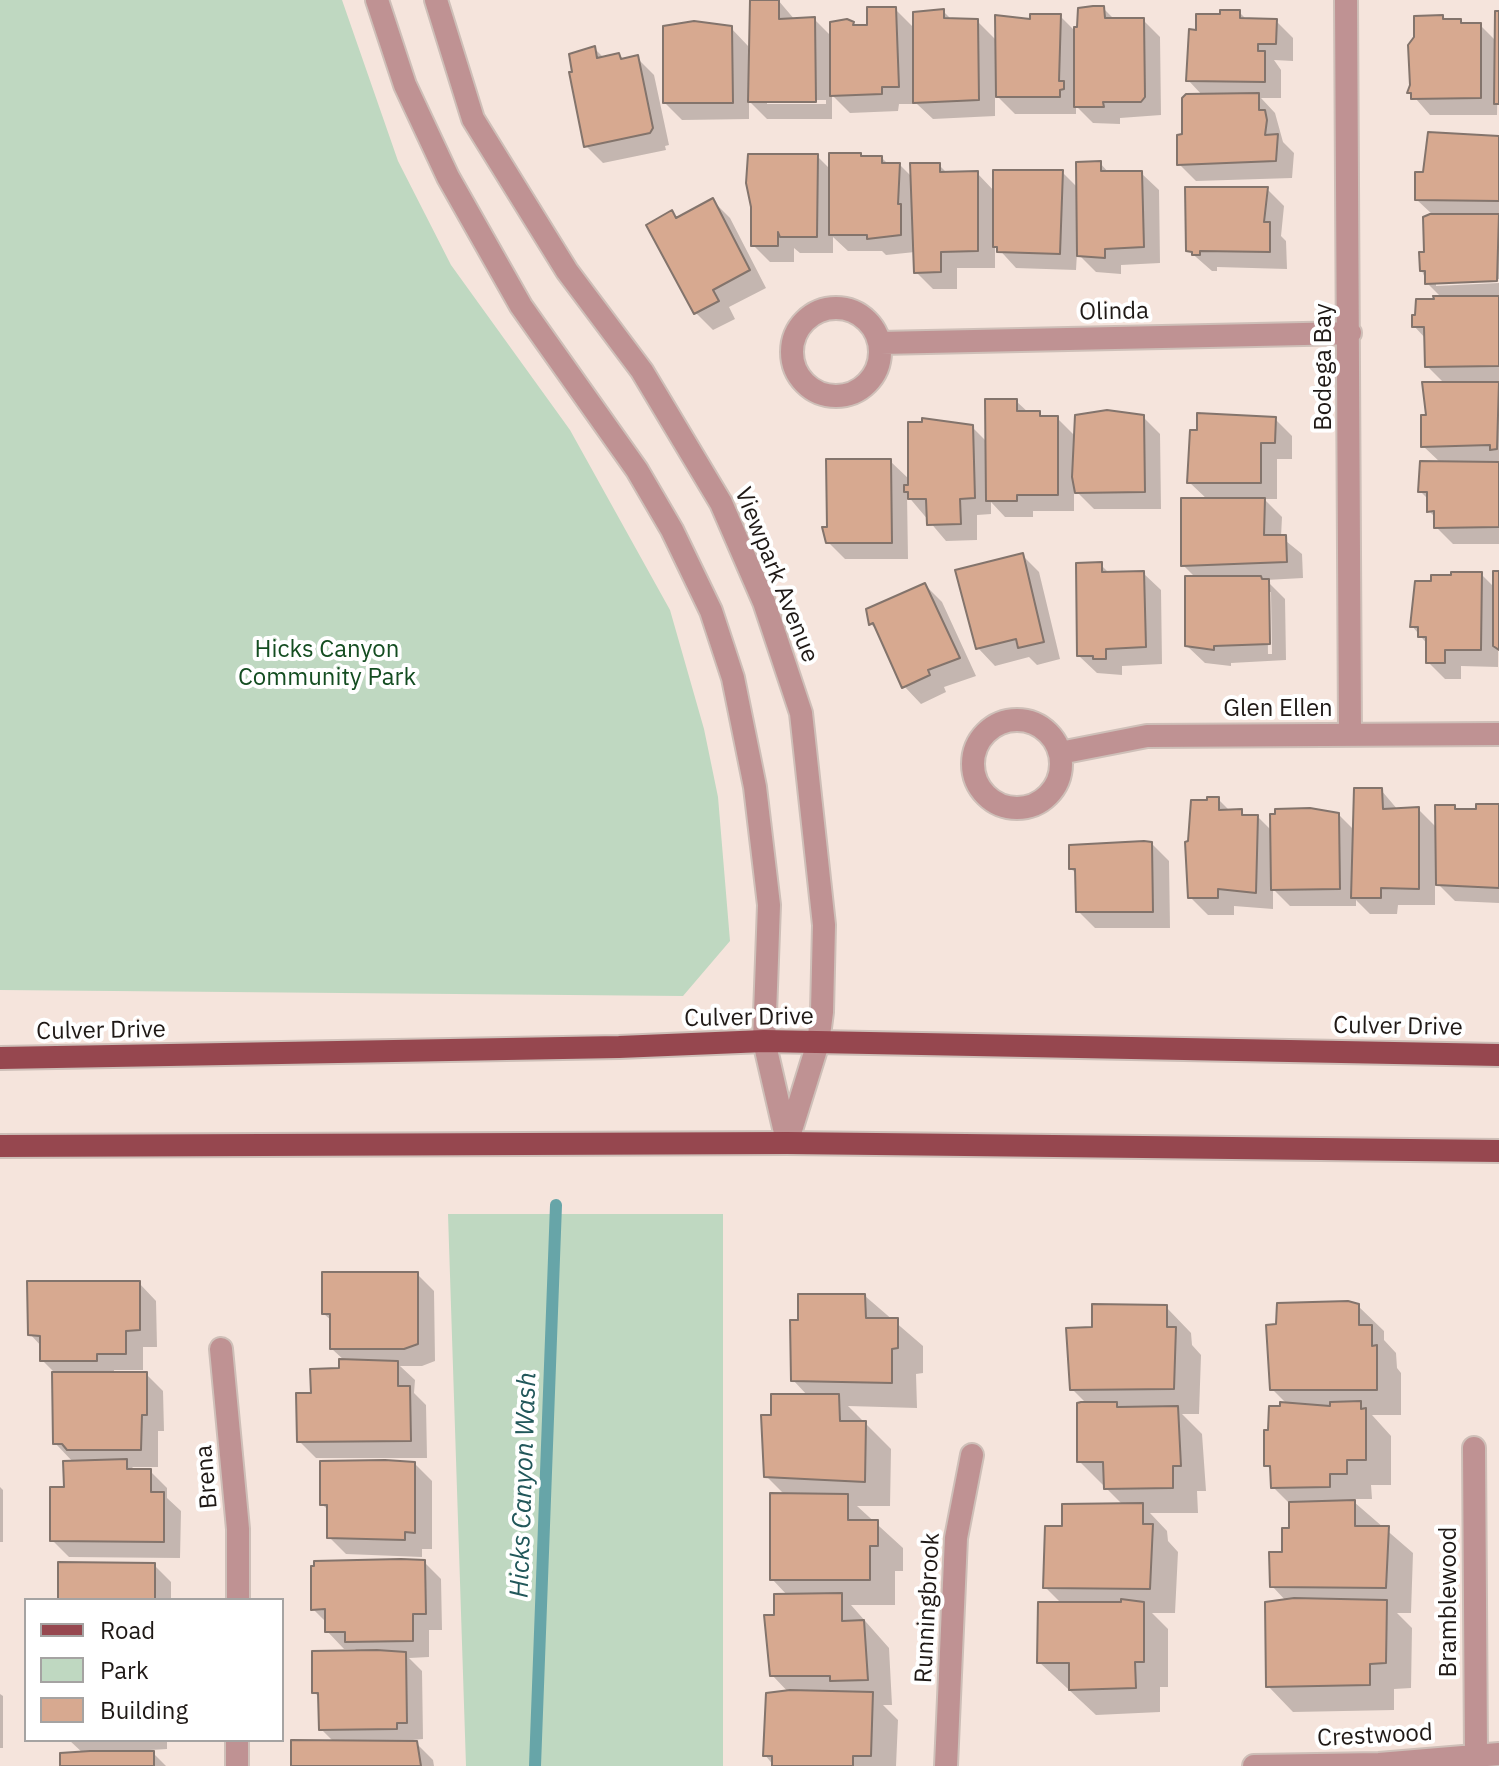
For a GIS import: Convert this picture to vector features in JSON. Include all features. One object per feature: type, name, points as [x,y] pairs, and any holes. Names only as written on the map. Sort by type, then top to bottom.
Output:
[{"type":"main road","name":"Culver Drive","points":[[0,1058],[588,1048],[764,1041],[1499,1055]]},
{"type":"main road","points":[[0,1146],[787,1143],[1499,1151]]},
{"type":"street","points":[[377,0],[405,85],[448,177],[521,306],[637,470],[672,530],[711,611],[733,678],[755,787],[769,905],[764,1041],[787,1143]]},
{"type":"street","name":"Viewpark Avenue","points":[[436,0],[473,119],[567,271],[642,371],[721,503],[774,631],[801,713],[814,807],[824,925],[818,1043],[787,1143]]},
{"type":"street","name":"Bodega Bay","points":[[1346,0],[1350,734]]},
{"type":"street","points":[[824,309],[853,311],[874,329],[880,343],[876,372],[867,384],[840,396],[812,390],[794,367],[794,338],[811,315],[824,309]]},
{"type":"street","name":"Olinda","points":[[880,343],[1350,333]]},
{"type":"street","points":[[1020,720],[1037,725],[1052,737],[1060,753],[1061,772],[1054,789],[1041,802],[1024,809],[1005,807],[989,799],[977,784],[972,766],[975,748],[986,733],[1001,722],[1020,720]]},
{"type":"street","name":"Glen Ellen","points":[[1060,753],[1147,736],[1499,734]]},
{"type":"street","name":"Brena","points":[[221,1349],[238,1529],[238,1598]]},
{"type":"street","name":"Bramblewood","points":[[1474,1448],[1476,1756]]},
{"type":"street","name":"Runningbrook","points":[[946,1766],[956,1538],[972,1455]]},
{"type":"street","points":[[237,1742],[237,1766]]},
{"type":"street","name":"Crestwood","points":[[1254,1766],[1379,1764],[1499,1754]]},
{"type":"green space","name":"Hicks Canyon Community Park","points":[[0,0],[342,0],[398,161],[451,265],[570,430],[670,610],[704,729],[718,797],[730,941],[683,996],[0,990]]},
{"type":"green space","points":[[448,1214],[723,1214],[723,1766],[466,1766]]},
{"type":"building","points":[[750,0],[779,0],[779,19],[815,17],[816,102],[748,102]]},
{"type":"building","points":[[1104,6],[1105,18],[1144,18],[1145,97],[1141,102],[1103,102],[1104,107],[1074,107],[1074,27],[1077,27],[1078,8]]},
{"type":"building","points":[[867,7],[896,7],[899,87],[882,87],[882,94],[830,96],[830,22],[847,19],[854,22],[853,25],[867,25]]},
{"type":"building","points":[[944,9],[944,18],[978,19],[979,100],[913,103],[913,12]]},
{"type":"building","points":[[1220,10],[1240,10],[1240,18],[1277,19],[1276,44],[1258,44],[1258,51],[1265,51],[1265,82],[1186,81],[1189,29],[1196,30],[1196,14],[1220,14]]},
{"type":"building","points":[[1495,11],[1499,11],[1499,104],[1494,104]]},
{"type":"building","points":[[1030,14],[1061,14],[1059,81],[1064,81],[1064,89],[1060,90],[1060,97],[996,97],[995,15],[1030,19]]},
{"type":"building","points":[[1443,15],[1443,19],[1461,19],[1461,23],[1481,23],[1481,98],[1411,99],[1411,93],[1407,93],[1410,85],[1408,45],[1414,37],[1414,16]]},
{"type":"building","points":[[694,21],[732,26],[733,103],[663,103],[663,26]]},
{"type":"building","points":[[595,46],[597,58],[619,53],[621,59],[638,55],[653,128],[650,133],[584,147],[569,72],[572,72],[569,54]]},
{"type":"building","points":[[1259,93],[1259,110],[1265,110],[1267,120],[1265,135],[1278,134],[1276,161],[1177,165],[1177,135],[1182,134],[1182,98],[1186,94]]},
{"type":"building","points":[[1428,132],[1499,136],[1499,201],[1415,200],[1415,172],[1423,172]]},
{"type":"building","points":[[829,153],[861,153],[861,156],[882,156],[882,163],[900,163],[898,204],[901,204],[901,235],[867,239],[867,235],[829,235]]},
{"type":"building","points":[[748,154],[818,154],[817,237],[780,237],[778,232],[778,246],[751,246],[751,207],[746,183]]},
{"type":"building","points":[[1101,161],[1101,171],[1142,171],[1144,247],[1105,249],[1105,258],[1077,256],[1076,162]]},
{"type":"building","points":[[910,163],[940,163],[940,172],[978,171],[978,251],[941,252],[941,272],[914,273]]},
{"type":"building","points":[[993,170],[1063,170],[1060,254],[997,252],[997,247],[993,247]]},
{"type":"building","points":[[1185,187],[1268,187],[1264,222],[1270,222],[1270,252],[1200,251],[1200,255],[1192,255],[1192,252],[1186,251]]},
{"type":"building","points":[[713,198],[750,270],[713,290],[719,301],[694,314],[646,225],[672,210],[676,218]]},
{"type":"building","points":[[1430,214],[1499,214],[1497,281],[1425,284],[1425,271],[1420,271],[1419,252],[1424,252],[1423,217]]},
{"type":"building","points":[[1433,296],[1499,296],[1499,366],[1425,367],[1424,327],[1412,327],[1412,315],[1415,315],[1416,299],[1434,299]]},
{"type":"building","points":[[1422,382],[1499,382],[1497,449],[1490,450],[1490,445],[1421,447],[1421,415],[1426,415]]},
{"type":"building","points":[[985,399],[1017,399],[1017,411],[1040,411],[1040,416],[1058,416],[1058,495],[1017,495],[1017,501],[986,501]]},
{"type":"building","points":[[1107,410],[1144,415],[1145,492],[1075,493],[1072,477],[1075,415]]},
{"type":"building","points":[[1197,413],[1276,417],[1275,443],[1261,443],[1261,483],[1187,483],[1190,430],[1197,430]]},
{"type":"building","points":[[922,418],[973,425],[975,498],[960,499],[961,524],[927,525],[926,499],[908,499],[908,492],[904,492],[904,485],[908,485],[908,422],[922,422]]},
{"type":"building","points":[[826,459],[891,459],[892,543],[826,543],[822,527],[827,527]]},
{"type":"building","points":[[1420,461],[1499,462],[1499,527],[1434,528],[1434,511],[1427,512],[1427,492],[1418,492]]},
{"type":"building","points":[[1181,498],[1265,498],[1264,535],[1286,535],[1287,562],[1181,566]]},
{"type":"building","points":[[1023,553],[1044,642],[1018,648],[1016,639],[976,649],[955,570]]},
{"type":"building","points":[[1102,562],[1102,572],[1144,571],[1146,647],[1106,649],[1106,659],[1093,659],[1093,656],[1077,656],[1076,563]]},
{"type":"building","points":[[1493,571],[1499,571],[1499,650],[1493,646]]},
{"type":"building","points":[[1451,572],[1482,572],[1481,650],[1445,650],[1445,663],[1426,663],[1426,637],[1418,637],[1418,627],[1410,627],[1415,581],[1431,581],[1431,575],[1451,575]]},
{"type":"building","points":[[1185,576],[1261,576],[1262,579],[1269,579],[1270,644],[1214,646],[1214,650],[1185,646]]},
{"type":"building","points":[[925,583],[960,658],[928,670],[930,675],[902,688],[873,623],[869,625],[866,609]]},
{"type":"building","points":[[1354,788],[1382,788],[1383,809],[1419,807],[1419,889],[1381,888],[1381,898],[1351,898]]},
{"type":"building","points":[[1207,797],[1219,797],[1219,810],[1242,809],[1242,815],[1258,815],[1256,893],[1218,889],[1218,898],[1188,898],[1185,842],[1188,841],[1191,800],[1207,800]]},
{"type":"building","points":[[1476,804],[1499,804],[1499,888],[1436,885],[1435,805],[1476,809]]},
{"type":"building","points":[[1310,808],[1339,813],[1340,889],[1271,890],[1270,814],[1275,814],[1275,809]]},
{"type":"building","points":[[1152,842],[1153,912],[1076,912],[1075,869],[1069,869],[1069,845]]},
{"type":"building","points":[[322,1272],[418,1272],[418,1344],[404,1349],[330,1349],[330,1314],[322,1314]]},
{"type":"building","points":[[27,1281],[140,1281],[140,1330],[126,1331],[126,1354],[97,1354],[97,1361],[40,1361],[40,1336],[28,1335]]},
{"type":"building","points":[[798,1294],[865,1294],[866,1318],[898,1318],[898,1348],[892,1349],[892,1383],[791,1381],[790,1320],[798,1320]]},
{"type":"building","points":[[1348,1301],[1359,1304],[1359,1325],[1372,1325],[1372,1346],[1377,1345],[1377,1390],[1270,1390],[1266,1325],[1276,1324],[1277,1303]]},
{"type":"building","points":[[1092,1304],[1167,1305],[1167,1327],[1176,1327],[1174,1389],[1070,1390],[1066,1328],[1092,1327]]},
{"type":"building","points":[[339,1359],[398,1361],[398,1386],[410,1386],[411,1441],[297,1442],[296,1393],[311,1393],[310,1369],[339,1368]]},
{"type":"building","points":[[52,1372],[147,1372],[147,1415],[142,1415],[141,1450],[67,1450],[62,1444],[53,1444]]},
{"type":"building","points":[[771,1394],[839,1394],[840,1421],[866,1421],[865,1482],[764,1477],[761,1415],[771,1415]]},
{"type":"building","points":[[1361,1401],[1361,1409],[1366,1408],[1366,1460],[1347,1460],[1347,1474],[1330,1474],[1330,1487],[1271,1488],[1270,1466],[1264,1466],[1264,1430],[1268,1430],[1269,1406],[1280,1406],[1280,1402],[1330,1406],[1330,1402]]},
{"type":"building","points":[[1117,1402],[1117,1407],[1178,1406],[1181,1466],[1173,1466],[1173,1488],[1104,1489],[1103,1462],[1077,1462],[1077,1403]]},
{"type":"building","points":[[127,1459],[127,1469],[151,1469],[151,1492],[164,1492],[164,1542],[50,1541],[50,1487],[64,1487],[63,1461]]},
{"type":"building","points":[[320,1461],[415,1462],[415,1533],[405,1532],[405,1540],[327,1538],[327,1505],[320,1505]]},
{"type":"building","points":[[770,1493],[848,1494],[848,1520],[878,1520],[878,1546],[870,1546],[870,1580],[770,1580]]},
{"type":"building","points":[[1355,1500],[1355,1526],[1389,1526],[1386,1588],[1270,1587],[1269,1552],[1282,1552],[1282,1528],[1289,1528],[1289,1502]]},
{"type":"building","points":[[1143,1503],[1143,1524],[1153,1524],[1150,1589],[1043,1588],[1045,1526],[1062,1526],[1062,1504]]},
{"type":"building","points":[[425,1560],[426,1614],[413,1614],[413,1641],[345,1642],[345,1632],[325,1632],[325,1609],[311,1610],[311,1566],[314,1566],[314,1561]]},
{"type":"building","points":[[58,1562],[155,1563],[155,1598],[58,1598]]},
{"type":"building","points":[[842,1593],[842,1621],[864,1620],[868,1680],[830,1681],[830,1676],[770,1676],[764,1615],[774,1615],[774,1594]]},
{"type":"building","points":[[1294,1598],[1387,1600],[1386,1663],[1370,1664],[1370,1685],[1266,1687],[1265,1602]]},
{"type":"building","points":[[1121,1599],[1144,1602],[1144,1662],[1135,1662],[1136,1688],[1069,1690],[1069,1663],[1037,1663],[1038,1602],[1121,1602]]},
{"type":"building","points":[[312,1651],[406,1652],[407,1723],[397,1723],[397,1729],[319,1730],[318,1693],[312,1693]]},
{"type":"building","points":[[790,1690],[873,1692],[871,1756],[853,1756],[853,1766],[772,1766],[772,1756],[763,1756],[766,1693]]},
{"type":"building","points":[[291,1740],[417,1741],[421,1766],[291,1766]]},
{"type":"building","points":[[154,1751],[154,1766],[60,1766],[60,1753]]},
{"type":"waterway","name":"Hicks Canyon Wash","points":[[535,1766],[556,1205]]}]
